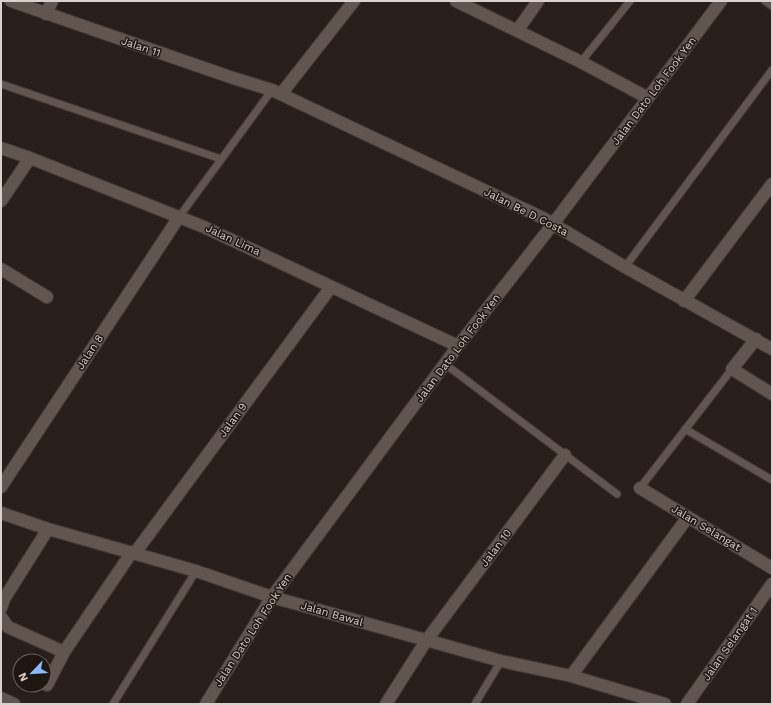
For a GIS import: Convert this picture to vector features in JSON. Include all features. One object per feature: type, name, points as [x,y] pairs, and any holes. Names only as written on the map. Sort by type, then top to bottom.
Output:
[{"type":"street","name":"Jalan 11","points":[[11,1],[277,92]]},
{"type":"street","points":[[46,14],[52,1]]},
{"type":"street","points":[[277,92],[354,1]]},
{"type":"street","points":[[456,1],[581,62],[648,98]]},
{"type":"street","points":[[517,31],[538,1]]},
{"type":"street","name":"Jalan Dato Loh Fook Yen","points":[[206,704],[272,597],[458,346],[553,224],[721,1]]},
{"type":"street","name":"Jalan Be D Costa","points":[[277,92],[543,218],[625,268],[772,349]]},
{"type":"street","name":"Jalan Lima","points":[[1,148],[204,227],[458,346]]},
{"type":"street","points":[[1,201],[30,158]]},
{"type":"street","points":[[684,301],[772,184]]},
{"type":"street","name":"Jalan 8","points":[[1,487],[179,217]]},
{"type":"street","points":[[1,269],[47,297]]},
{"type":"street","name":"Jalan 9","points":[[52,675],[64,652],[133,553],[331,287]]},
{"type":"street","points":[[756,339],[732,369],[772,394]]},
{"type":"street","name":"Jalan 10","points":[[386,704],[426,641],[565,455]]},
{"type":"street","name":"Jalan Selangat","points":[[640,488],[772,568]]},
{"type":"street","name":"Jalan Bawal","points":[[1,513],[48,529],[196,571],[272,597],[501,661],[571,676],[665,704]]},
{"type":"street","points":[[571,676],[688,516]]},
{"type":"street","points":[[1,608],[4,599],[48,529]]},
{"type":"street","name":"Jalan Selangat 1","points":[[687,704],[772,584]]},
{"type":"street","points":[[1,617],[8,627],[64,652]]},
{"type":"street","points":[[1,698],[14,704]]},
{"type":"lane","points":[[581,62],[630,1]]},
{"type":"lane","points":[[765,1],[772,6]]},
{"type":"lane","points":[[625,268],[772,70]]},
{"type":"lane","points":[[1,84],[221,159]]},
{"type":"lane","points":[[179,217],[221,159],[277,92]]},
{"type":"lane","points":[[445,364],[617,494]]},
{"type":"lane","points":[[640,488],[732,369]]},
{"type":"lane","points":[[686,429],[772,480]]},
{"type":"lane","points":[[113,704],[196,571]]},
{"type":"lane","points":[[475,704],[501,661]]}]
